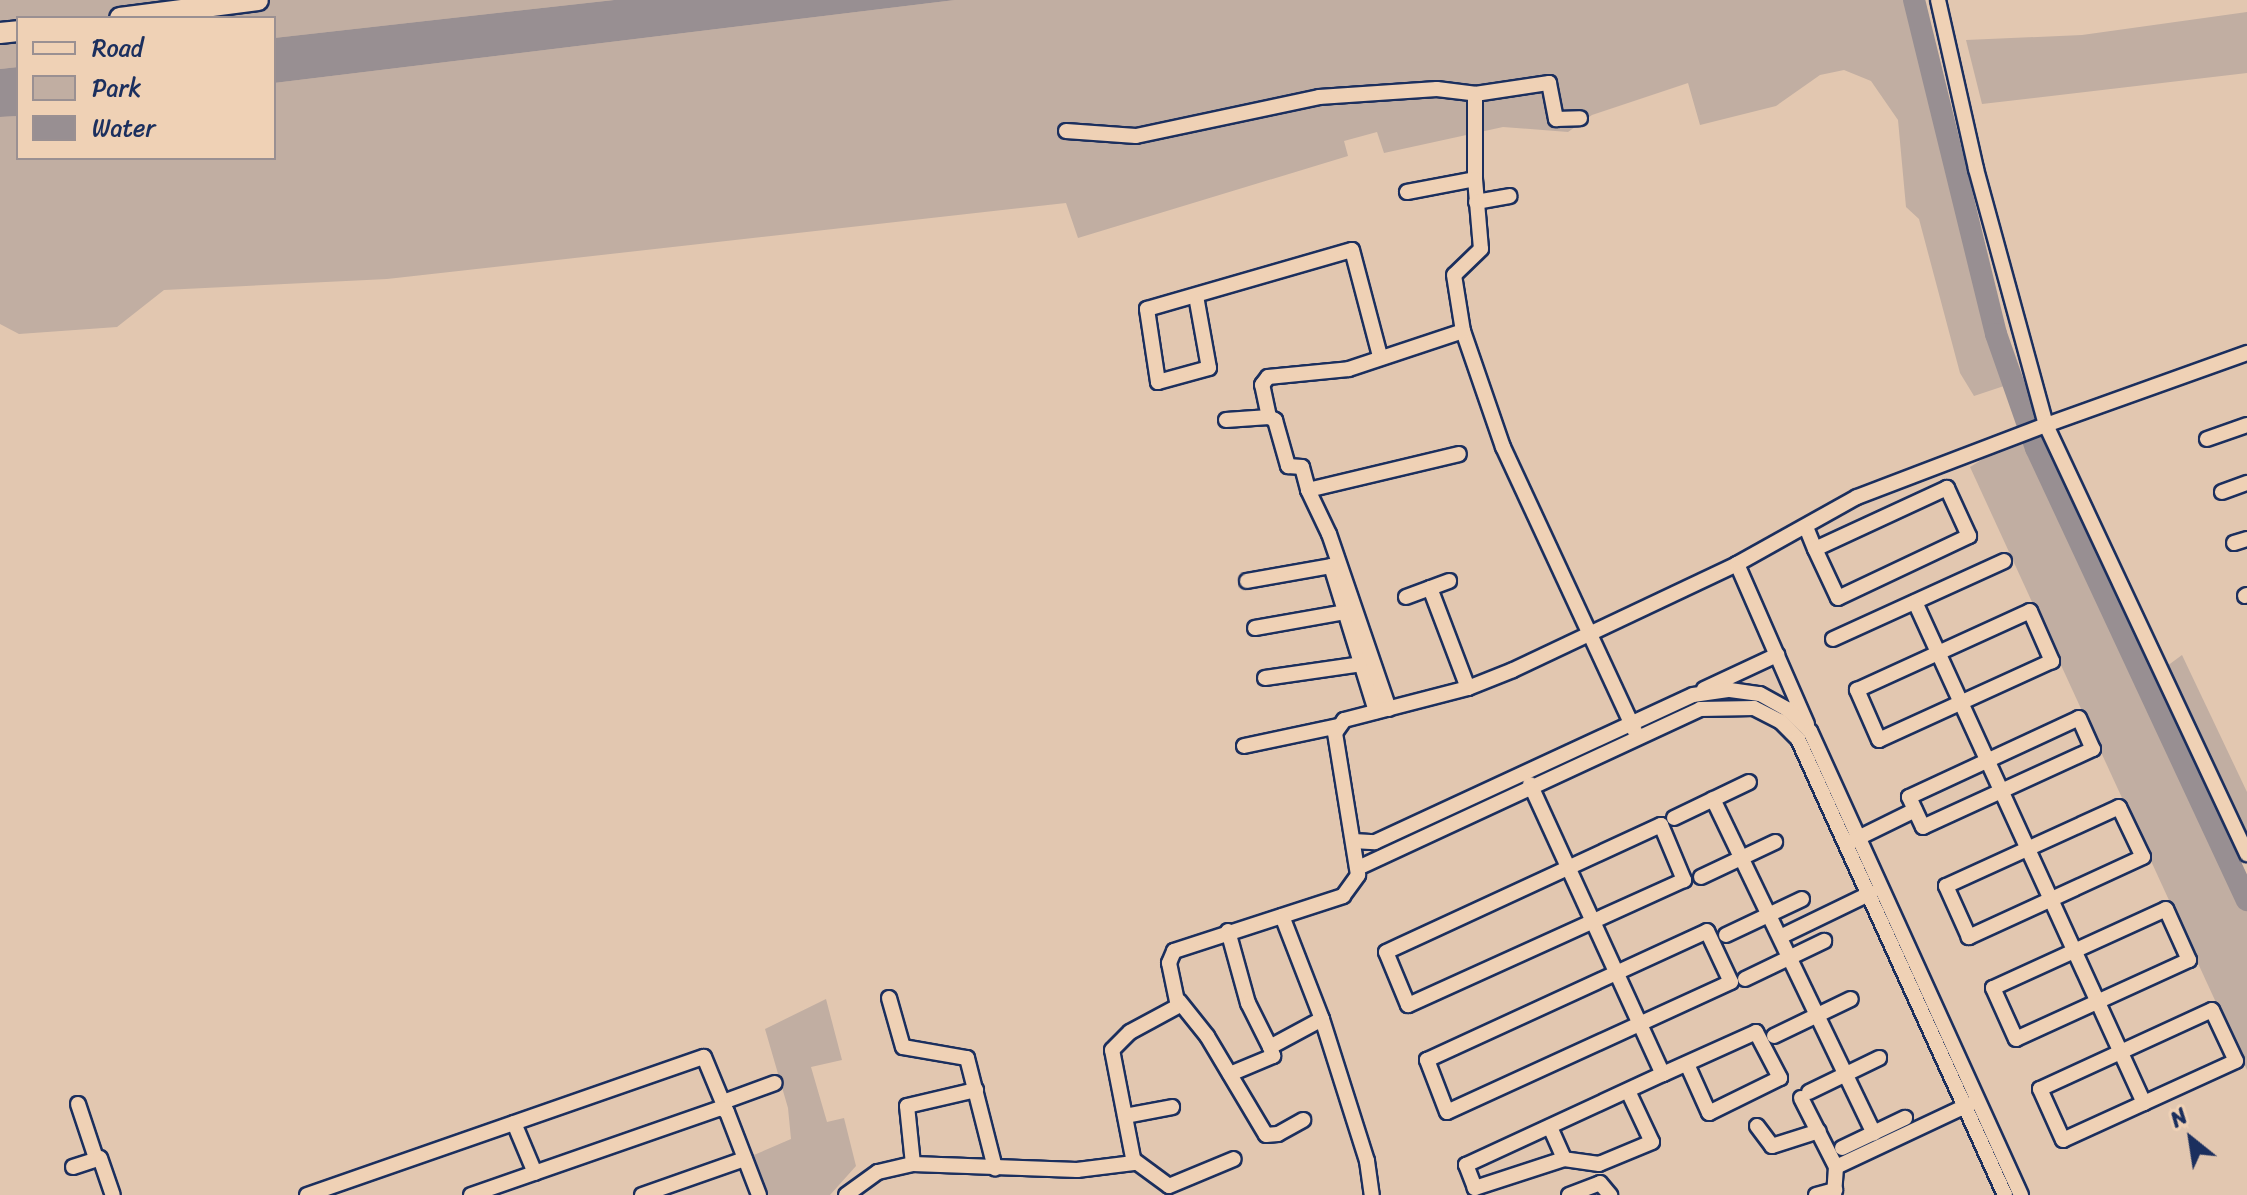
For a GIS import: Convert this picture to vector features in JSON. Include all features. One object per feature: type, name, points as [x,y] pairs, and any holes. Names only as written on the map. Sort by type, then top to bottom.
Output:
[{"type":"main road","points":[[135,16],[258,0]]},
{"type":"street","points":[[1938,0],[1976,169],[2043,426],[2247,854]]},
{"type":"street","points":[[1066,131],[1136,136],[1319,97],[1437,89],[1475,94],[1549,83],[1556,119],[1580,118]]},
{"type":"street","points":[[1475,94],[1475,179],[1481,249],[1454,275],[1463,331],[1503,447],[1638,738]]},
{"type":"street","points":[[1407,192],[1475,179]]},
{"type":"street","points":[[1476,202],[1509,196]]},
{"type":"street","points":[[1196,296],[1209,368],[1158,382],[1145,311],[1352,250],[1380,356]]},
{"type":"street","points":[[1269,417],[1262,385],[1268,377],[1349,369],[1380,356],[1463,331]]},
{"type":"street","points":[[1244,746],[1338,726],[1348,717],[1468,688],[1591,634],[1737,564],[1857,497],[2017,434],[2247,353]]},
{"type":"street","points":[[1226,420],[1269,417],[1275,420],[1288,466],[1302,467],[1308,490],[1329,534],[1382,710]]},
{"type":"street","points":[[2207,439],[2247,425]]},
{"type":"street","points":[[1308,490],[1459,454]]},
{"type":"street","points":[[2222,492],[2247,483]]},
{"type":"street","points":[[1806,527],[1815,549],[1838,598],[1969,536],[1947,488],[1815,549]]},
{"type":"street","points":[[1833,639],[2004,561]]},
{"type":"street","points":[[1737,564],[1854,840],[1971,1103],[2005,1195]]},
{"type":"street","points":[[1247,581],[1331,566],[1362,664],[1382,710]]},
{"type":"street","points":[[1406,597],[1449,581]]},
{"type":"street","points":[[1430,588],[1468,688]]},
{"type":"street","points":[[1915,602],[2144,1103]]},
{"type":"street","points":[[2030,611],[2052,661],[1961,702],[1879,740],[1857,690],[2030,611]]},
{"type":"street","points":[[1255,628],[1345,612]]},
{"type":"street","points":[[1353,841],[1375,842],[1525,775],[1777,655]]},
{"type":"street","points":[[1265,678],[1362,664]]},
{"type":"street","points":[[1693,695],[1730,690],[1760,694],[1787,709],[1810,731]]},
{"type":"street","points":[[1303,1120],[1278,1134],[1266,1135],[1230,1074],[1179,1001],[1169,963],[1174,951],[1343,896],[1358,868],[1533,790],[1700,709],[1754,708],[1780,721],[1798,739],[1854,840],[1871,893],[1971,1103],[2021,1195]]},
{"type":"street","points":[[2079,718],[2093,749],[1923,827],[1909,797],[1987,761],[2079,718]]},
{"type":"street","points":[[1338,726],[1358,868]]},
{"type":"street","points":[[1525,775],[1663,1074]]},
{"type":"street","points":[[1674,818],[1749,782]]},
{"type":"street","points":[[1713,799],[1766,916],[1790,957],[1874,1133]]},
{"type":"street","points":[[2119,807],[2143,857],[2051,899],[1969,937],[1946,886],[2119,807]]},
{"type":"street","points":[[1854,840],[1915,810]]},
{"type":"street","points":[[1661,825],[1686,875],[1593,921],[1408,1005],[1386,952],[1661,825]]},
{"type":"street","points":[[1701,877],[1775,842]]},
{"type":"street","points":[[1780,937],[1871,893]]},
{"type":"street","points":[[1726,935],[1802,899]]},
{"type":"street","points":[[2166,909],[2189,960],[2097,1002],[2016,1039],[1993,988],[2166,909]]},
{"type":"street","points":[[1282,916],[1322,1019],[1367,1161],[1372,1195]]},
{"type":"street","points":[[1228,931],[1248,1003],[1273,1056],[1230,1074]]},
{"type":"street","points":[[1707,931],[1727,966],[1731,982],[1639,1023],[1447,1112],[1427,1060],[1707,931]]},
{"type":"street","points":[[1745,979],[1824,941]]},
{"type":"street","points":[[889,998],[900,1044],[914,1051],[963,1054],[976,1090],[995,1168]]},
{"type":"street","points":[[1774,1036],[1851,999]]},
{"type":"street","points":[[1179,1001],[1172,1013],[1130,1032],[1112,1050],[1135,1161],[1169,1186],[1234,1159]]},
{"type":"street","points":[[2212,1010],[2236,1061],[2144,1103],[2063,1140],[2040,1089],[2212,1010]]},
{"type":"street","points":[[1270,1047],[1322,1019]]},
{"type":"street","points":[[1628,1091],[1652,1142],[1599,1164],[1564,1159],[1475,1188],[1466,1165],[1756,1032],[1780,1078],[1709,1113],[1687,1064]]},
{"type":"street","points":[[307,1195],[704,1057],[759,1195]]},
{"type":"street","points":[[1816,1195],[1835,1192],[1836,1167],[1805,1095],[1879,1058]]},
{"type":"street","points":[[471,1195],[725,1106],[775,1083]]},
{"type":"street","points":[[913,1164],[905,1113],[909,1104],[976,1090]]},
{"type":"street","points":[[1836,1167],[1971,1103]]},
{"type":"street","points":[[78,1104],[96,1158]]},
{"type":"street","points":[[1125,1116],[1172,1107]]},
{"type":"street","points":[[1842,1148],[1905,1118]]},
{"type":"street","points":[[514,1123],[535,1173]]},
{"type":"street","points":[[1757,1126],[1772,1146],[1819,1131]]},
{"type":"street","points":[[1550,1127],[1564,1159]]},
{"type":"street","points":[[73,1167],[96,1158],[103,1161],[113,1195]]},
{"type":"street","points":[[642,1195],[745,1159]]},
{"type":"street","points":[[846,1195],[878,1172],[913,1164],[1077,1170],[1125,1167],[1135,1161]]},
{"type":"street","points":[[1569,1195],[1601,1183],[1610,1195]]},
{"type":"green space","points":[[0,0],[614,0],[276,38],[276,16],[16,16],[16,67],[0,69]]},
{"type":"green space","points":[[955,0],[1914,0],[1996,334],[2013,383],[1974,396],[1960,373],[1919,219],[1906,207],[1898,120],[1871,81],[1844,70],[1820,75],[1776,106],[1700,125],[1688,83],[1592,115],[1568,132],[1503,127],[1384,153],[1377,132],[1344,141],[1348,156],[1078,238],[1066,203],[387,279],[164,290],[117,327],[19,334],[0,324],[0,117],[16,116],[16,160],[276,160],[276,83]]},
{"type":"green space","points":[[2247,12],[2247,73],[1982,104],[1966,40],[2082,35]]},
{"type":"green space","points":[[2030,430],[2247,900],[2247,1070],[1970,467]]},
{"type":"green space","points":[[2182,655],[2247,792],[2247,854],[2159,672]]},
{"type":"green space","points":[[826,999],[842,1060],[811,1067],[827,1122],[844,1118],[856,1166],[830,1195],[767,1195],[754,1155],[791,1139],[788,1108],[765,1029]]},
{"type":"water","points":[[614,0],[955,0],[276,83],[276,38]]},
{"type":"water","points":[[16,67],[16,116],[0,117],[0,69]]},
{"type":"waterway","points":[[1914,0],[1996,334],[2036,448],[2247,900]]}]
